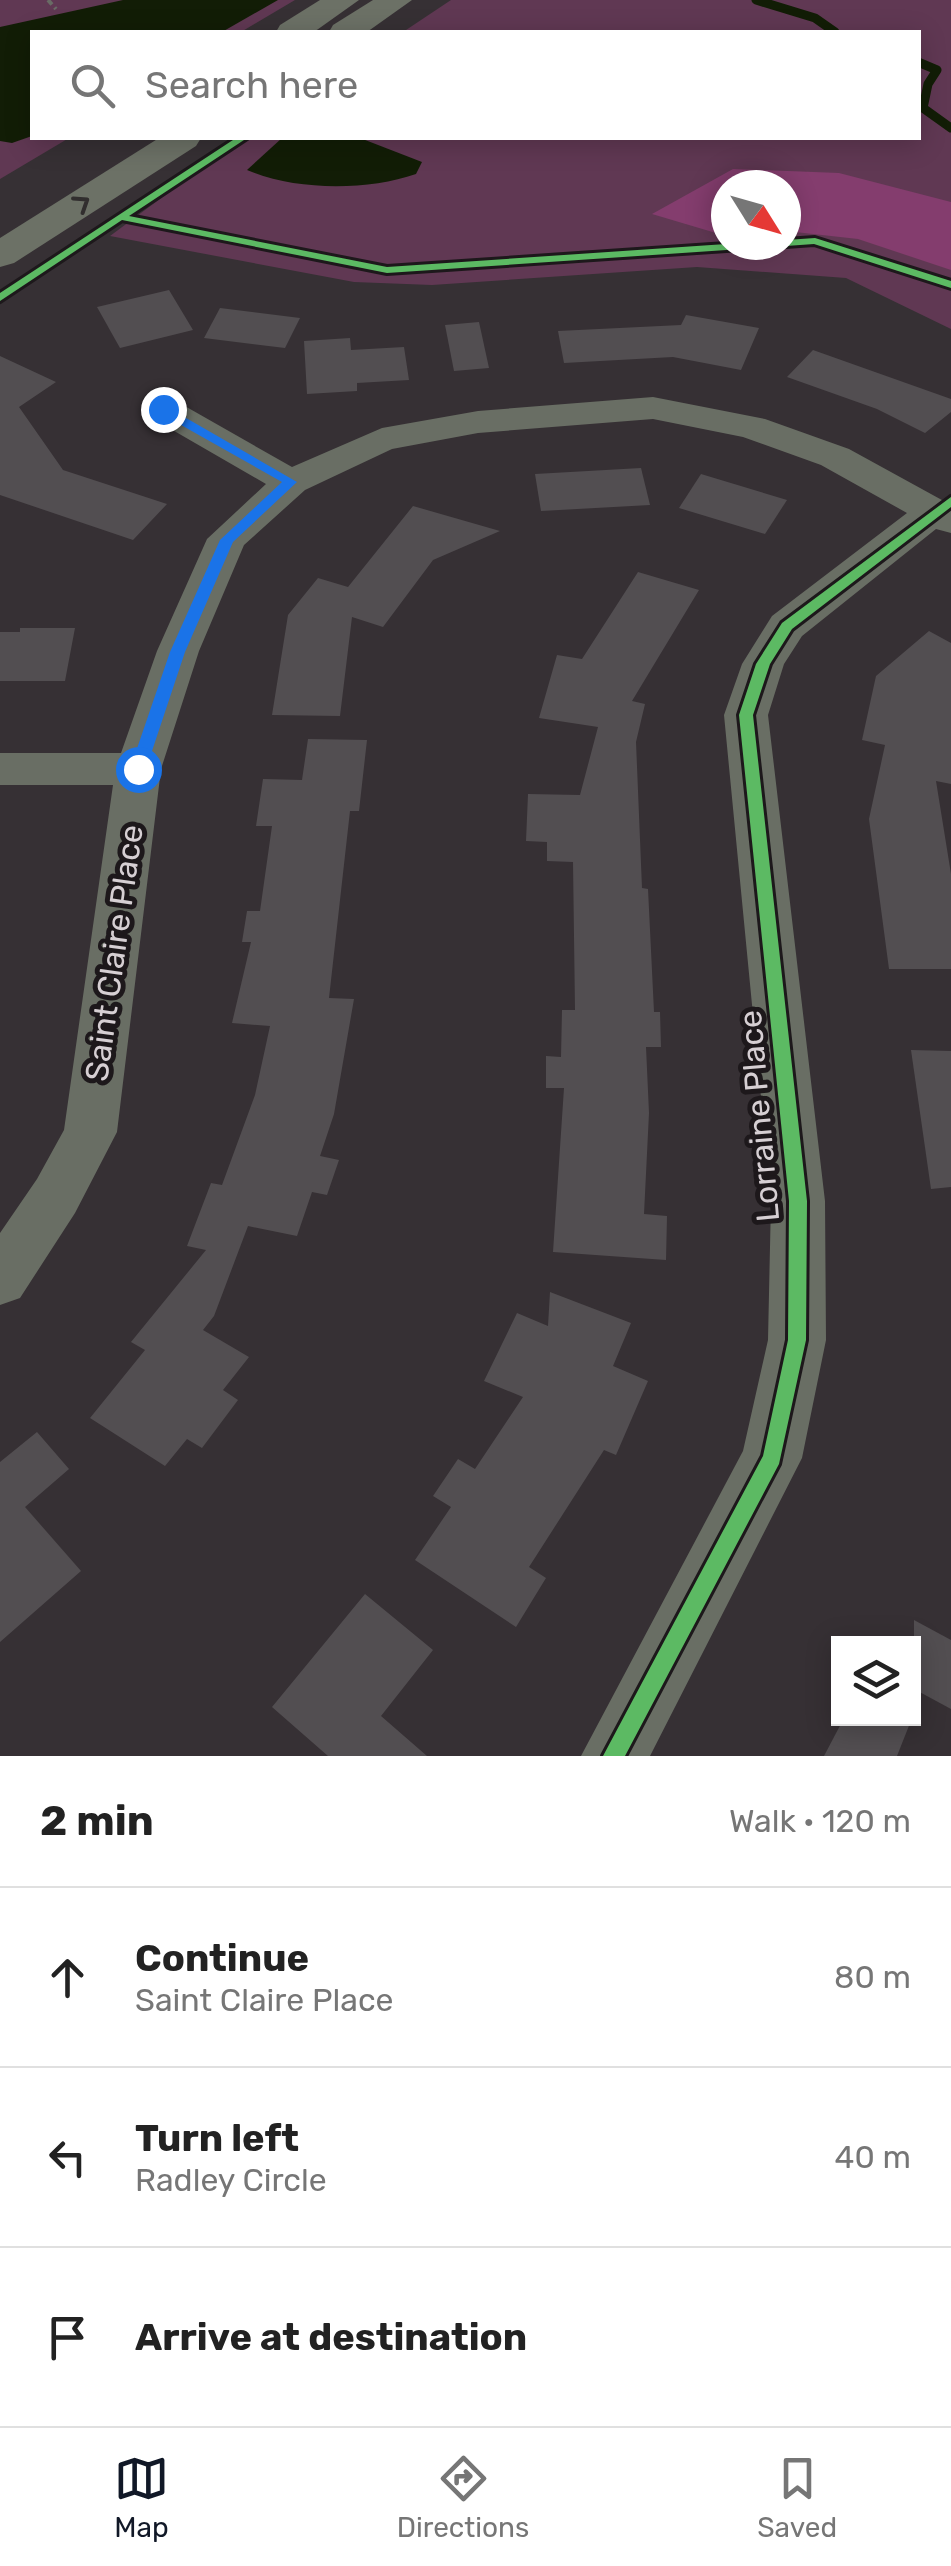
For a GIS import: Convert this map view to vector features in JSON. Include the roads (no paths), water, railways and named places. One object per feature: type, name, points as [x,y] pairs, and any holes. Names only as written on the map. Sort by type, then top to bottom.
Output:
[{"type":"main road","points":[[295,30],[343,0]]},
{"type":"main road","points":[[348,30],[396,0]]},
{"type":"main road","points":[[0,216],[122,140]]},
{"type":"main road","points":[[0,256],[180,140]]},
{"type":"street","name":"Saint Claire Place","points":[[0,1280],[56,1196],[90,1132],[138,769],[178,652],[227,540],[290,482],[382,440],[478,422],[653,408],[752,426],[835,458],[942,517]]},
{"type":"street","points":[[163,409],[290,482]]},
{"type":"street","name":"Lorraine Place","points":[[614,1756],[772,1458],[796,1340],[798,1202],[746,716],[763,664],[787,626],[942,517]]},
{"type":"street","points":[[0,769],[138,769]]},
{"type":"waterway","points":[[756,0],[815,18],[832,30]]},
{"type":"waterway","points":[[921,63],[937,70],[928,84],[923,108],[951,128]]}]
